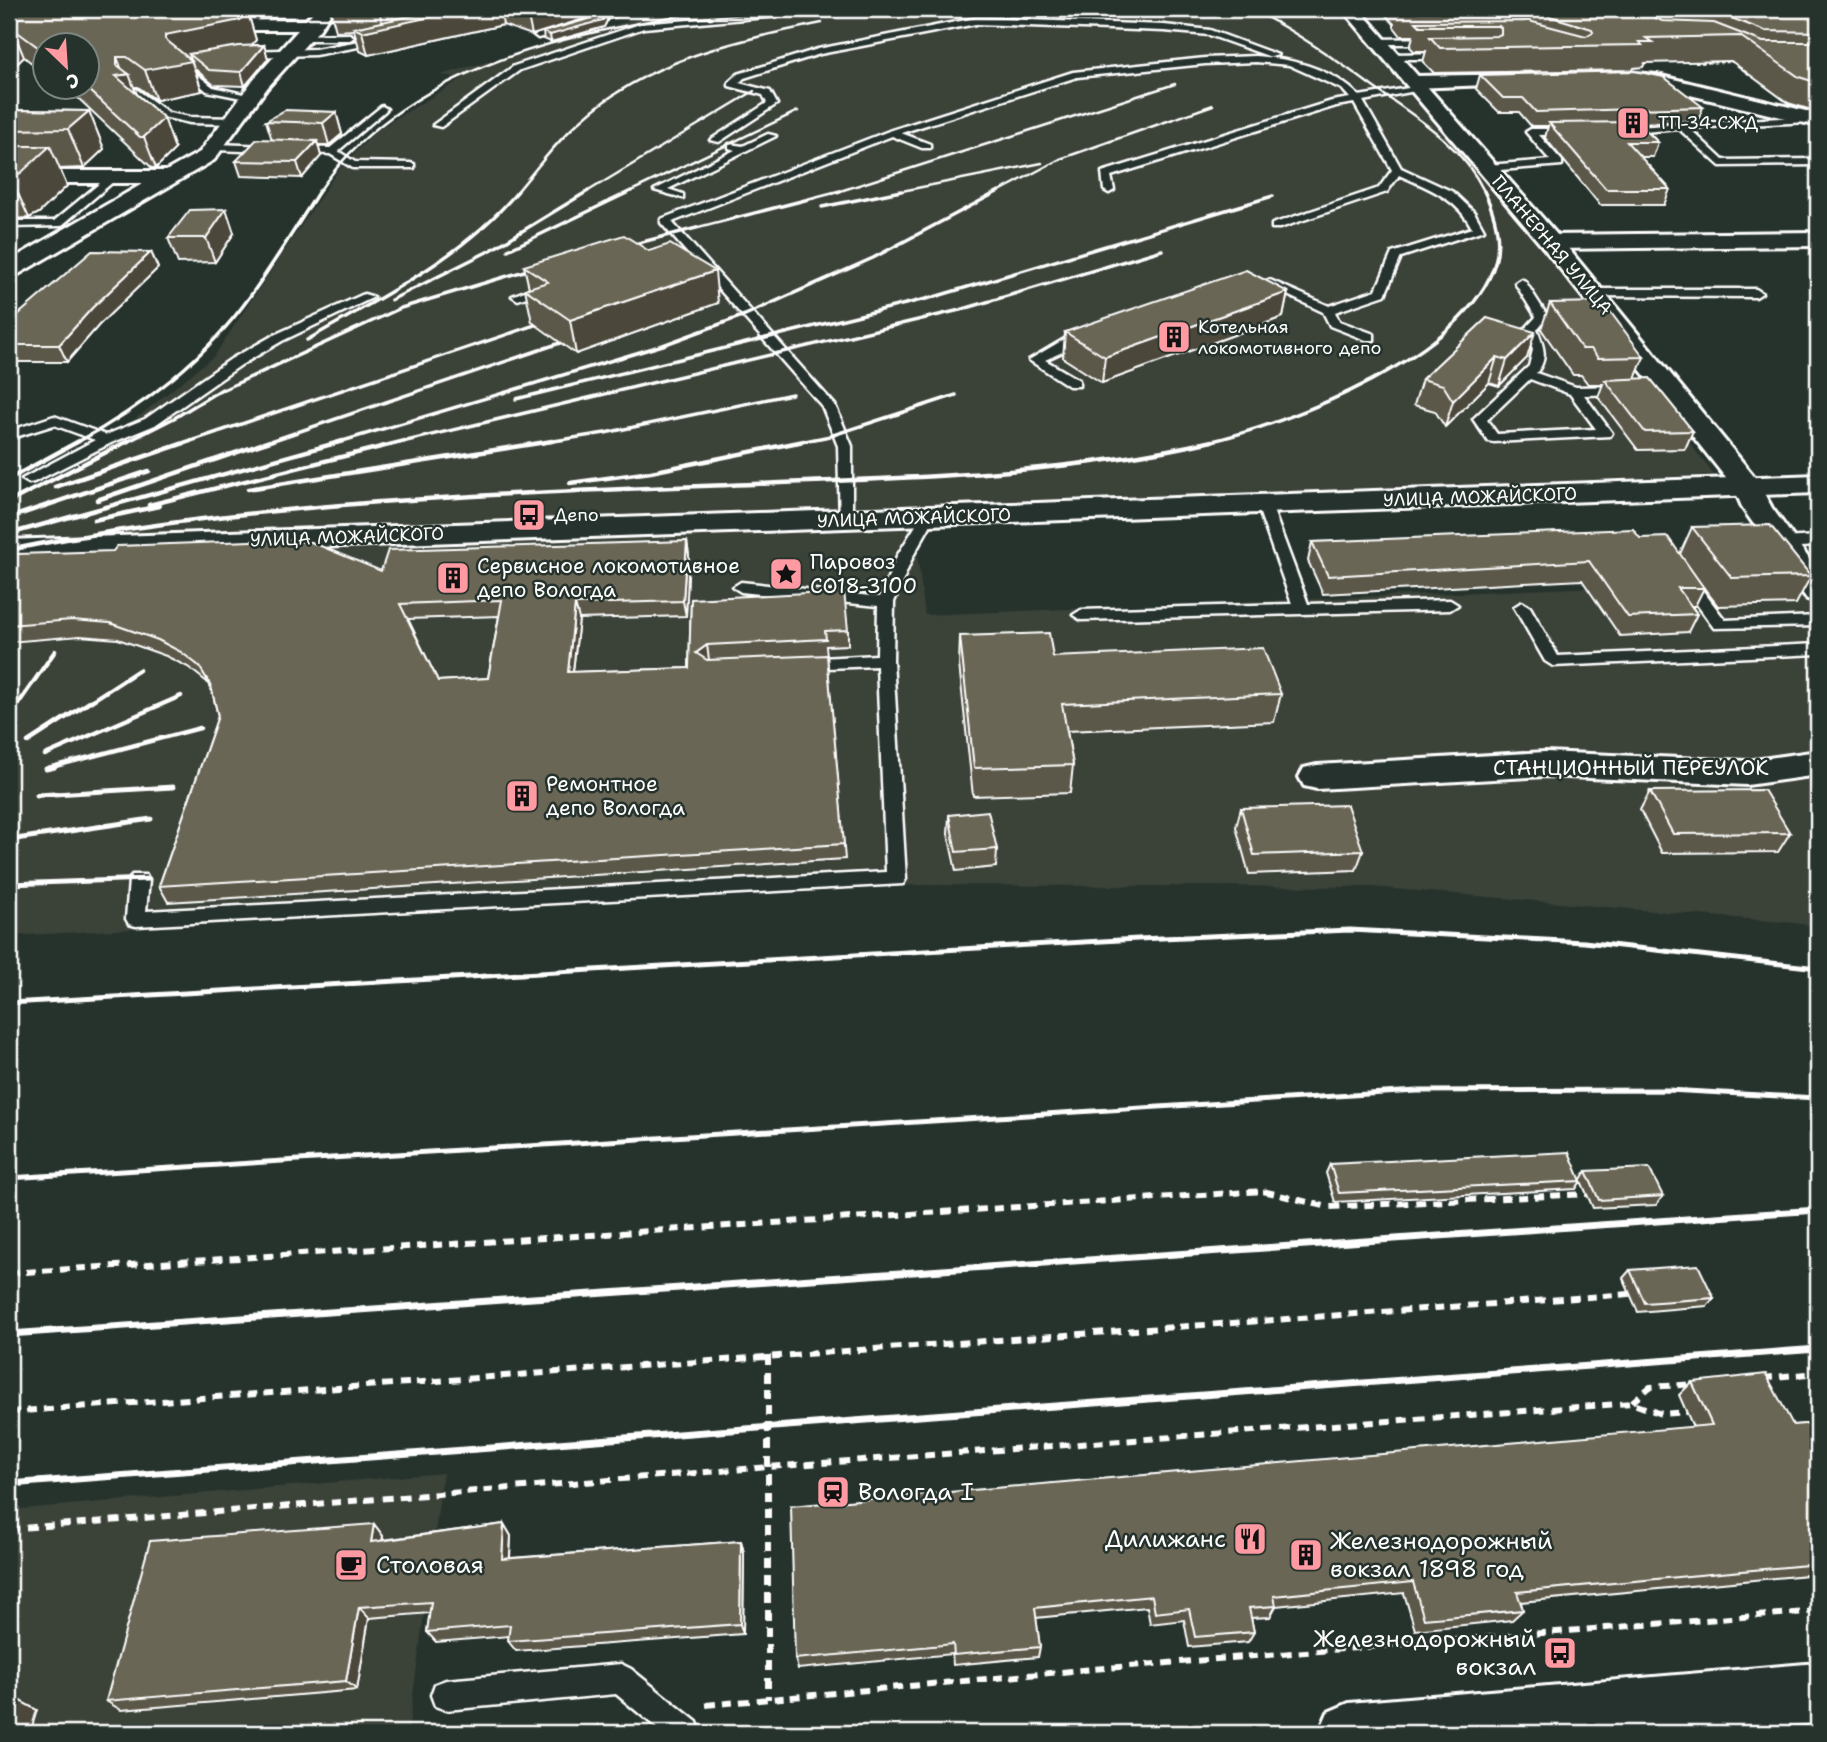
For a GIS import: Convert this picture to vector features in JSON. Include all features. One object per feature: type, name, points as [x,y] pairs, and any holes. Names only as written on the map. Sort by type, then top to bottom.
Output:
[{"type":"street","name":"ПЛАНЕРНАЯ УЛИЦА","points":[[1350,9],[1551,242],[1592,293],[1657,390],[1747,486],[1758,509],[1818,592]]},
{"type":"street","points":[[178,24],[311,27]]},
{"type":"street","points":[[9,270],[207,156],[251,97],[311,27]]},
{"type":"street","points":[[1603,77],[1645,78],[1816,121]]},
{"type":"street","points":[[1418,86],[1549,79]]},
{"type":"street","points":[[9,177],[172,177]]},
{"type":"street","points":[[1551,242],[1818,239]]},
{"type":"street","name":"УЛИЦА МОЖАЙСКОГО","points":[[9,549],[1818,484]]},
{"type":"street","name":"СТАНЦИОННЫЙ ПЕРЕУЛОК","points":[[1317,777],[1545,764],[1747,773],[1818,763]]},
{"type":"street","points":[[1349,1733],[1818,1693]]},
{"type":"lane","points":[[248,25],[266,9]]},
{"type":"lane","points":[[538,35],[635,9]]},
{"type":"lane","points":[[438,125],[517,68],[643,26],[853,9]]},
{"type":"lane","points":[[231,56],[311,27],[338,10]]},
{"type":"lane","points":[[967,15],[976,22]]},
{"type":"lane","points":[[744,149],[715,140],[772,104],[767,93],[733,83],[741,76],[818,52],[976,22],[1164,28],[1210,33],[1291,62],[1345,87],[1356,99],[1397,170],[1449,194],[1470,214],[1478,230],[1396,255],[1381,292],[1328,310]]},
{"type":"lane","points":[[311,27],[374,36],[390,36],[327,51],[311,27]]},
{"type":"lane","points":[[1386,49],[1444,41]]},
{"type":"lane","points":[[1386,49],[1461,56]]},
{"type":"lane","points":[[845,520],[845,446],[828,405],[684,250],[665,221],[892,133],[1076,74],[1205,61],[1256,59],[1291,62]]},
{"type":"lane","points":[[193,64],[181,66],[210,89],[251,97]]},
{"type":"lane","points":[[1109,190],[1106,174],[1335,103],[1418,86]]},
{"type":"lane","points":[[133,91],[166,115],[190,120],[235,121]]},
{"type":"lane","points":[[332,151],[382,109]]},
{"type":"lane","points":[[1608,131],[1816,121]]},
{"type":"lane","points":[[1681,126],[1720,163],[1818,162]]},
{"type":"lane","points":[[1488,168],[1558,163],[1531,132],[1583,132]]},
{"type":"lane","points":[[892,133],[926,146]]},
{"type":"lane","points":[[679,196],[659,190],[771,136]]},
{"type":"lane","points":[[215,147],[332,151],[353,165],[410,166]]},
{"type":"lane","points":[[1276,226],[1383,190],[1397,170]]},
{"type":"lane","points":[[9,224],[57,224],[115,176]]},
{"type":"lane","points":[[1252,276],[1328,310],[1334,323],[1370,337]]},
{"type":"lane","points":[[518,296],[568,280]]},
{"type":"lane","points":[[1521,283],[1542,317],[1531,329],[1539,350],[1535,367],[1480,419],[1493,438],[1605,433],[1575,391]]},
{"type":"lane","points":[[1592,293],[1756,293]]},
{"type":"lane","points":[[29,479],[106,440],[150,422],[236,362],[278,338],[368,297]]},
{"type":"lane","points":[[1074,383],[1035,360],[1069,344],[1084,331],[1097,327]]},
{"type":"lane","points":[[1527,374],[1575,391],[1657,390]]},
{"type":"lane","points":[[9,435],[54,420],[106,440]]},
{"type":"lane","points":[[1264,505],[1302,610]]},
{"type":"lane","points":[[139,880],[136,919],[896,878],[885,660],[886,602],[905,556],[928,517]]},
{"type":"lane","points":[[1782,542],[1818,541]]},
{"type":"lane","points":[[9,558],[49,548]]},
{"type":"lane","points":[[1677,566],[1720,625],[1818,621]]},
{"type":"lane","points":[[741,587],[886,602]]},
{"type":"lane","points":[[1081,615],[1450,605]]},
{"type":"lane","points":[[1522,607],[1553,661],[1818,649]]},
{"type":"lane","points":[[790,664],[885,660]]},
{"type":"lane","points":[[446,1695],[621,1679],[687,1733]]},
{"type":"path","points":[[9,1273],[1263,1191],[1328,1207],[1587,1194]]},
{"type":"path","points":[[9,1412],[1630,1294]]},
{"type":"path","points":[[768,1356],[768,1699]]},
{"type":"path","points":[[1754,1379],[1818,1373]]},
{"type":"path","points":[[1631,1403],[1650,1387],[1702,1383]]},
{"type":"path","points":[[9,1529],[769,1466],[1631,1403],[1661,1414],[1687,1412]]},
{"type":"path","points":[[659,1709],[1107,1667],[1818,1611]]},
{"type":"shaded area","points":[[670,9],[1337,9],[1441,123],[1535,240],[1714,475],[911,507],[925,615],[1818,578],[1818,927],[1371,887],[916,885],[9,936],[9,505],[73,469],[214,356],[339,169],[377,130],[463,78],[441,75]]},
{"type":"shaded area","points":[[443,1473],[408,1733],[9,1733],[9,1510]]},
{"type":"building","points":[[9,9],[247,11],[240,20],[165,35],[165,39],[192,61],[145,70],[127,57],[117,57],[117,65],[129,74],[116,76],[164,118],[144,137],[140,137],[102,102],[102,32],[32,32],[32,43],[12,28],[9,31]]},
{"type":"building","points":[[443,9],[467,9],[362,32],[354,28]]},
{"type":"building","points":[[1404,9],[1514,9],[1516,11],[1407,12]]},
{"type":"building","points":[[1531,9],[1641,9],[1662,21],[1714,23],[1763,42],[1818,42],[1818,83],[1799,77],[1740,36],[1646,38],[1652,42],[1639,42],[1642,45],[1440,48],[1430,37],[1496,36],[1501,34],[1501,28],[1420,26],[1416,22],[1529,21],[1586,36],[1593,32],[1592,29]]},
{"type":"building","points":[[1662,9],[1755,9],[1764,14],[1818,13],[1818,32],[1765,31],[1716,12]]},
{"type":"building","points":[[606,14],[603,20],[550,35],[543,32]]},
{"type":"building","points":[[264,45],[241,72],[209,70],[189,54],[239,46]]},
{"type":"building","points":[[1634,71],[1664,77],[1703,107],[1536,112],[1523,98],[1503,98],[1480,75]]},
{"type":"building","points":[[9,110],[89,111],[68,129],[9,130]]},
{"type":"building","points":[[285,110],[336,112],[323,123],[266,121]]},
{"type":"building","points":[[1637,122],[1658,142],[1627,142],[1670,189],[1606,189],[1549,123]]},
{"type":"building","points":[[257,139],[317,141],[297,162],[236,161]]},
{"type":"building","points":[[9,146],[50,146],[21,173],[9,178]]},
{"type":"building","points":[[226,209],[206,238],[168,238],[190,210]]},
{"type":"building","points":[[624,235],[649,251],[670,244],[715,271],[570,320],[525,289],[548,282],[524,266]]},
{"type":"building","points":[[92,251],[151,252],[92,308],[59,345],[9,345],[9,325]]},
{"type":"building","points":[[1246,270],[1288,292],[1105,357],[1065,332]]},
{"type":"building","points":[[1603,302],[1644,357],[1598,358],[1591,349],[1582,349],[1550,303]]},
{"type":"building","points":[[1487,318],[1535,332],[1507,360],[1497,357],[1453,401],[1443,385],[1422,379]]},
{"type":"building","points":[[1650,378],[1693,431],[1645,432],[1605,380]]},
{"type":"building","points":[[1770,525],[1811,576],[1732,578],[1692,527]]},
{"type":"building","points":[[1633,529],[1640,538],[1668,537],[1704,588],[1678,588],[1697,614],[1628,617],[1589,561],[1328,576],[1312,542]]},
{"type":"building","points":[[279,540],[311,542],[381,571],[388,550],[687,541],[683,601],[575,604],[568,672],[689,668],[691,599],[844,591],[848,630],[825,631],[826,639],[707,645],[696,653],[707,660],[827,655],[844,844],[159,886],[218,716],[211,686],[199,666],[181,652],[158,640],[110,623],[72,620],[9,625],[9,556],[113,551],[117,546]],"holes":[[[502,600],[488,678],[438,681],[400,604]]]},
{"type":"building","points":[[1049,633],[1053,657],[1263,648],[1281,694],[1062,704],[1073,765],[974,768],[960,636]]},
{"type":"building","points":[[1764,790],[1790,833],[1673,834],[1650,791]]},
{"type":"building","points":[[1347,805],[1363,851],[1254,855],[1241,808]]},
{"type":"building","points":[[988,811],[997,849],[956,852],[949,815]]},
{"type":"building","points":[[1569,1152],[1581,1181],[1339,1193],[1330,1164]]},
{"type":"building","points":[[1649,1168],[1663,1196],[1599,1200],[1586,1171]]},
{"type":"building","points":[[1698,1265],[1714,1298],[1645,1303],[1630,1270]]},
{"type":"building","name":"Железнодорожный вокзал 1898 год","points":[[1766,1374],[1793,1425],[1818,1423],[1818,1564],[1517,1592],[1523,1610],[1424,1619],[1413,1582],[1274,1596],[1276,1606],[1249,1608],[1254,1632],[1195,1637],[1189,1609],[1155,1613],[1152,1596],[1035,1608],[1040,1647],[954,1655],[953,1644],[795,1659],[791,1506],[1712,1425],[1692,1382]]},
{"type":"building","points":[[374,1524],[371,1542],[504,1524],[502,1559],[741,1541],[740,1624],[508,1641],[510,1625],[427,1632],[431,1602],[359,1607],[346,1681],[106,1701],[150,1541]]},
{"type":"building","points":[[599,1726],[599,1733],[532,1733]]},
{"type":"railway","points":[[318,193],[354,149],[397,113],[445,84],[497,61],[552,43],[608,29],[718,9]]},
{"type":"railway","points":[[1251,9],[1314,45],[1421,121],[1464,160],[1484,192]]},
{"type":"railway","points":[[516,193],[571,129],[606,100],[634,82],[694,55],[725,45],[822,23]]},
{"type":"railway","points":[[834,193],[1175,84]]},
{"type":"railway","points":[[585,193],[754,91]]},
{"type":"railway","points":[[996,193],[1060,159],[1213,105]]},
{"type":"railway","points":[[627,193],[798,111]]},
{"type":"railway","points":[[892,193],[1042,163]]},
{"type":"railway","points":[[76,443],[149,397],[215,339],[251,295],[319,191]]},
{"type":"railway","points":[[307,340],[392,292],[446,256],[496,215],[518,191]]},
{"type":"railway","points":[[391,300],[491,250],[588,191]]},
{"type":"railway","points":[[508,250],[631,191]]},
{"type":"railway","points":[[619,248],[840,191]]},
{"type":"railway","points":[[822,207],[901,191]]},
{"type":"railway","points":[[338,442],[663,345],[745,315],[873,258],[999,191]]},
{"type":"railway","points":[[1212,441],[1282,420],[1326,402],[1413,355],[1450,327],[1478,296],[1495,263],[1498,245],[1496,227],[1484,192]]},
{"type":"railway","points":[[516,399],[934,297],[1273,196]]},
{"type":"railway","points":[[398,443],[960,310],[1162,250]]},
{"type":"railway","points":[[216,393],[401,308],[544,265]]},
{"type":"railway","points":[[185,443],[535,325]]},
{"type":"railway","points":[[265,443],[560,343]]},
{"type":"railway","points":[[125,443],[222,389]]},
{"type":"railway","points":[[541,443],[605,433],[792,394]]},
{"type":"railway","points":[[795,443],[830,436],[956,395]]},
{"type":"railway","points":[[9,479],[79,441]]},
{"type":"railway","points":[[9,502],[128,441]]},
{"type":"railway","points":[[55,487],[190,441]]},
{"type":"railway","points":[[97,500],[270,441]]},
{"type":"railway","points":[[338,442],[343,441]]},
{"type":"railway","points":[[149,505],[405,441]]},
{"type":"railway","points":[[248,489],[552,441]]},
{"type":"railway","points":[[570,483],[651,472],[804,441]]},
{"type":"railway","points":[[9,550],[187,521],[277,511],[548,492],[972,474],[1092,462],[1212,441]]},
{"type":"railway","points":[[1204,443],[1212,441]]},
{"type":"railway","points":[[9,534],[338,442]]},
{"type":"railway","points":[[9,518],[149,471]]},
{"type":"railway","points":[[94,520],[159,506]]},
{"type":"railway","points":[[9,717],[55,651]]},
{"type":"railway","points":[[28,742],[139,670]]},
{"type":"railway","points":[[45,755],[181,696]]},
{"type":"railway","points":[[48,768],[200,728]]},
{"type":"railway","points":[[46,769],[55,767]]},
{"type":"railway","points":[[37,795],[173,787]]},
{"type":"railway","points":[[9,840],[151,819]]},
{"type":"railway","points":[[9,884],[149,879]]},
{"type":"railway","points":[[9,1003],[1138,939],[1350,930],[1584,942],[1818,968]]},
{"type":"railway","points":[[9,1178],[1417,1091],[1668,1090],[1818,1098]]},
{"type":"railway","points":[[9,1334],[1818,1210]]},
{"type":"railway","points":[[9,1484],[1818,1349]]},
{"type":"place","name":"ТП-34 СЖД","points":[[1633,123]]},
{"type":"place","name":"Котельная локомотивного депо","points":[[1174,337]]},
{"type":"place","name":"Депо","points":[[529,515]]},
{"type":"place","name":"Паровоз СО18-3100","points":[[786,574]]},
{"type":"place","name":"Сервисное локомотивное депо Вологда","points":[[453,578]]},
{"type":"place","name":"Ремонтное депо Вологда","points":[[522,796]]},
{"type":"place","name":"Вологда I","points":[[833,1492]]},
{"type":"place","name":"Дилижанс","points":[[1250,1539]]},
{"type":"place","name":"Железнодорожный вокзал 1898 год","points":[[1306,1555]]},
{"type":"place","name":"Столовая","points":[[351,1565]]},
{"type":"place","name":"Железнодорожный вокзал","points":[[1560,1653]]}]
